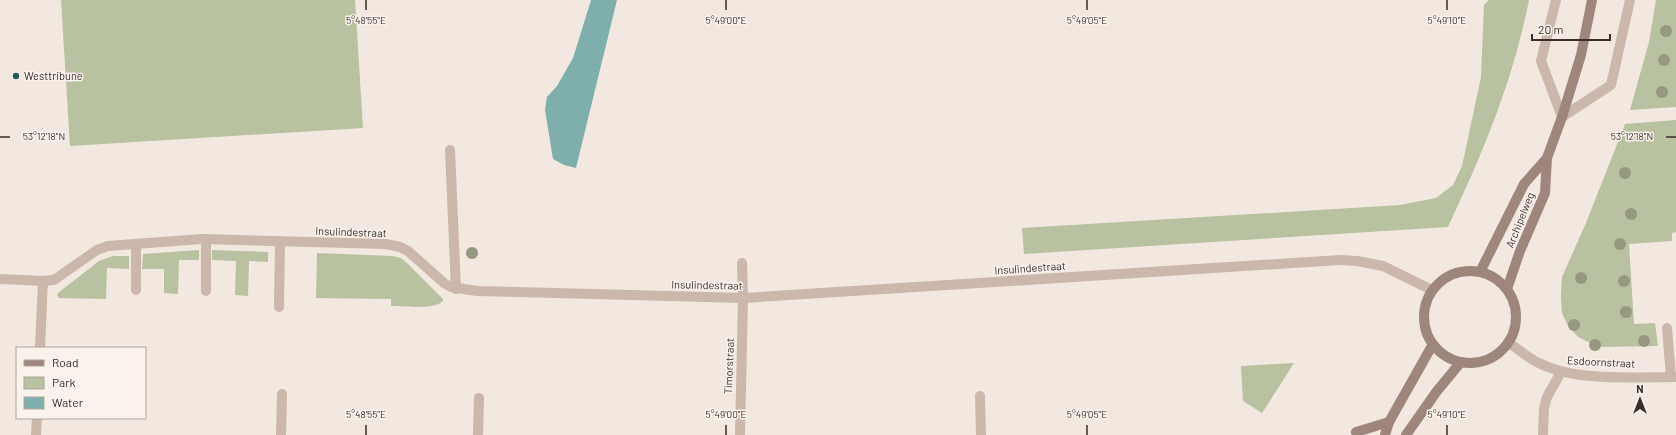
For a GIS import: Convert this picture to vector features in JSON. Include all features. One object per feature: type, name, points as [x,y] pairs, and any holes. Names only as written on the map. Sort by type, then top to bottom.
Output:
[{"type":"main road","name":"Archipelweg","points":[[1507,289],[1520,251],[1545,193],[1547,158],[1562,117],[1581,54],[1592,0]]},
{"type":"main road","name":"Archipelweg","points":[[1480,272],[1524,184],[1547,158]]},
{"type":"main road","points":[[1462,271],[1480,272],[1495,278],[1507,289],[1513,301],[1516,315],[1514,330],[1508,342],[1495,355],[1479,362],[1461,362],[1445,355],[1433,344],[1426,331],[1424,317],[1426,303],[1432,290],[1445,278],[1462,271]]},
{"type":"main road","points":[[1385,435],[1389,422],[1433,344]]},
{"type":"main road","points":[[1406,435],[1437,391],[1461,362]]},
{"type":"main road","points":[[1355,434],[1389,422]]},
{"type":"street","points":[[1556,0],[1541,61],[1562,117],[1612,85],[1627,22],[1630,0]]},
{"type":"street","points":[[450,150],[456,289]]},
{"type":"street","points":[[206,239],[206,292]]},
{"type":"street","name":"Insulindestraat","points":[[0,280],[54,280],[97,250],[108,246],[206,239],[386,244],[400,247],[416,256],[444,283],[456,289],[477,292],[743,298],[1340,260],[1356,261],[1383,266],[1432,290]]},
{"type":"street","points":[[279,307],[280,241]]},
{"type":"street","points":[[136,244],[136,290]]},
{"type":"street","name":"Timorstraat","points":[[740,435],[743,298],[742,263]]},
{"type":"street","points":[[40,347],[44,281]]},
{"type":"street","points":[[1667,328],[1673,377]]},
{"type":"street","name":"Esdoornstraat","points":[[1508,342],[1537,363],[1561,372],[1595,376],[1673,377]]},
{"type":"street","points":[[1543,435],[1544,408],[1547,396],[1561,372]]},
{"type":"street","points":[[281,435],[282,394]]},
{"type":"street","points":[[980,396],[981,435]]},
{"type":"street","points":[[478,435],[479,398]]},
{"type":"street","points":[[36,435],[37,419]]},
{"type":"green space","points":[[61,0],[355,0],[363,128],[70,146]]},
{"type":"green space","points":[[1489,0],[1529,0],[1515,59],[1506,88],[1485,144],[1448,227],[1024,254],[1022,228],[1400,205],[1436,198],[1453,185],[1462,166],[1481,77],[1484,5]]},
{"type":"green space","points":[[1656,0],[1676,0],[1676,107],[1630,110],[1649,42]]},
{"type":"green space","points":[[1676,120],[1676,232],[1672,233],[1672,241],[1629,244],[1634,324],[1655,323],[1658,346],[1599,347],[1578,337],[1568,326],[1562,313],[1562,277],[1586,223],[1625,124]]},
{"type":"green space","points":[[199,250],[199,260],[179,260],[178,294],[164,293],[164,269],[142,269],[143,254]]},
{"type":"green space","points":[[212,250],[268,252],[268,262],[249,261],[248,296],[235,295],[236,261],[212,260]]},
{"type":"green space","points":[[317,253],[393,256],[401,258],[443,299],[443,301],[433,306],[411,307],[391,306],[391,299],[316,298]]},
{"type":"green space","points":[[113,256],[129,256],[129,269],[107,268],[106,299],[59,298],[57,296],[58,293],[99,261]]},
{"type":"green space","points":[[1294,363],[1262,413],[1243,401],[1241,366]]},
{"type":"water","points":[[591,0],[617,0],[576,168],[564,165],[553,159],[545,110],[547,97],[557,86],[573,58]]},
{"type":"place","name":"Westtribune","points":[[16,76]]}]
